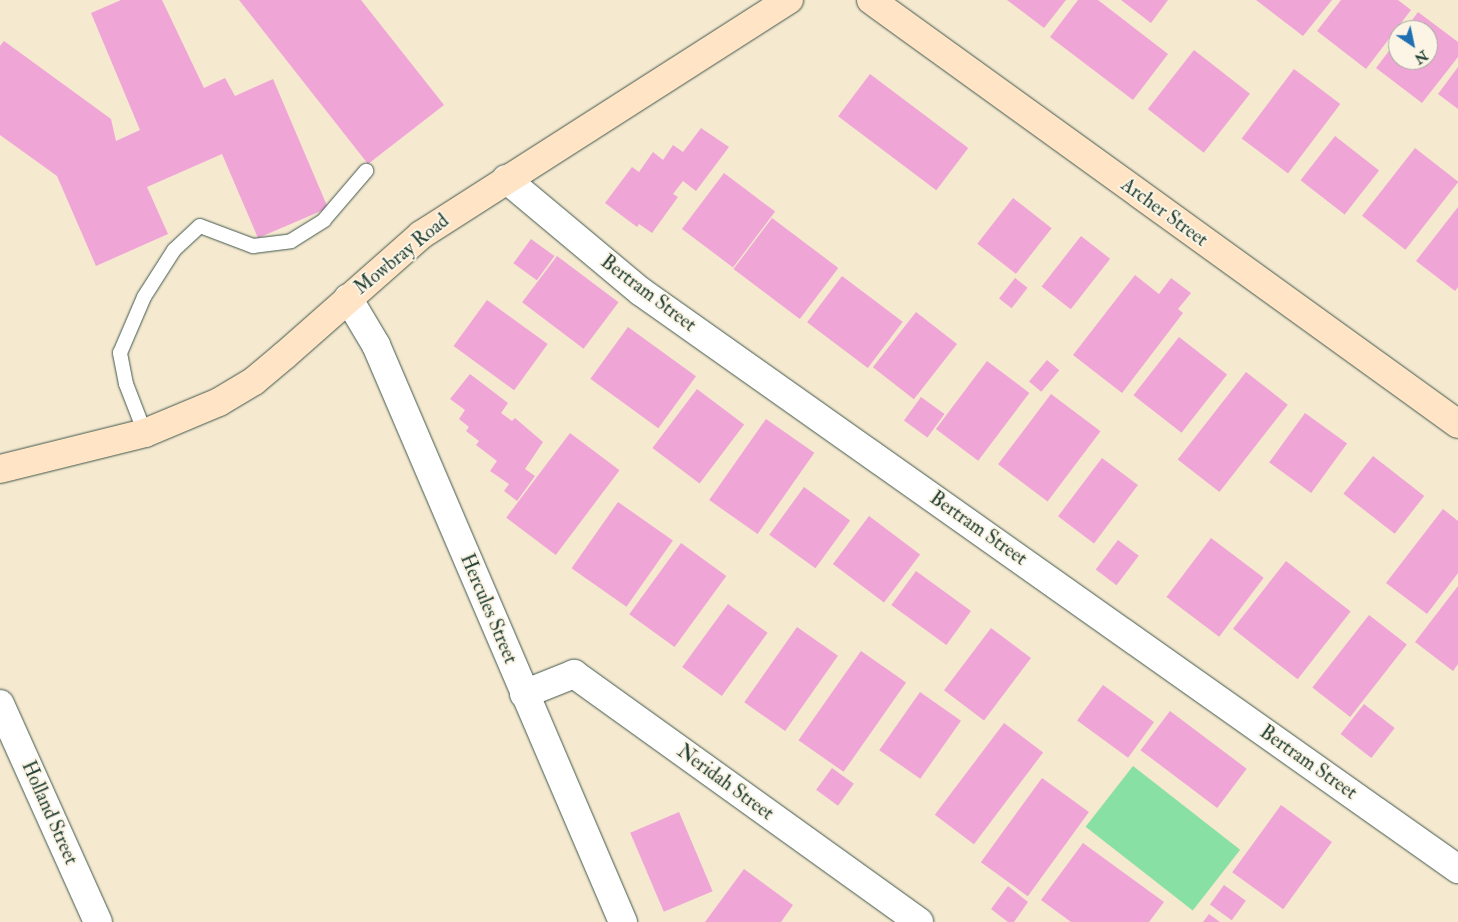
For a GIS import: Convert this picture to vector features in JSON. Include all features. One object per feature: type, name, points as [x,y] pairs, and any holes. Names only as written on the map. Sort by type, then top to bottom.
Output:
[{"type":"main road","name":"Mowbray Road","points":[[0,469],[145,433],[219,402],[254,380],[421,235],[789,0]]},
{"type":"main road","name":"Archer Street","points":[[871,0],[877,8],[1458,424]]},
{"type":"street","name":"Bertram Street","points":[[506,179],[640,291],[1458,869]]},
{"type":"street","name":"Hercules Street","points":[[348,298],[376,345],[623,922]]},
{"type":"street","name":"Neridah Street","points":[[524,694],[574,674],[919,922]]},
{"type":"street","name":"Holland Street","points":[[0,704],[98,922]]},
{"type":"lane","points":[[145,433],[126,384],[120,353],[144,297],[174,250],[200,226],[253,246],[291,240],[324,220],[366,171]]},
{"type":"green space","points":[[1133,766],[1240,850],[1193,910],[1086,827]]},
{"type":"building","points":[[121,0],[162,0],[204,88],[225,78],[235,96],[273,79],[328,208],[258,238],[222,154],[147,187],[168,234],[96,266],[57,176],[0,135],[0,46],[4,41],[111,119],[116,141],[140,130],[91,13]]},
{"type":"building","points":[[239,0],[361,0],[444,105],[368,164]]},
{"type":"building","points":[[1007,0],[1066,0],[1044,28]]},
{"type":"building","points":[[1078,0],[1098,0],[1168,54],[1133,100],[1050,37]]},
{"type":"building","points":[[1121,0],[1168,0],[1151,23]]},
{"type":"building","points":[[1256,0],[1332,0],[1303,36]]},
{"type":"building","points":[[1341,0],[1398,0],[1411,10],[1403,20],[1388,20],[1388,40],[1366,69],[1317,31]]},
{"type":"building","points":[[1418,12],[1429,20],[1412,20]]},
{"type":"building","points":[[1438,27],[1458,42],[1458,57],[1422,103],[1376,68],[1388,52],[1388,70],[1438,70]]},
{"type":"building","points":[[1194,50],[1250,94],[1204,153],[1148,109]]},
{"type":"building","points":[[1458,67],[1458,109],[1438,94]]},
{"type":"building","points":[[1294,69],[1340,104],[1288,173],[1242,138]]},
{"type":"building","points":[[870,74],[968,148],[936,190],[838,116]]},
{"type":"building","points":[[701,128],[729,147],[696,191],[683,181],[673,194],[678,197],[652,233],[639,224],[637,227],[605,203],[632,167],[639,172],[653,152],[663,160],[673,145],[683,152]]},
{"type":"building","points":[[1335,136],[1379,170],[1345,215],[1301,180]]},
{"type":"building","points":[[1415,148],[1458,182],[1405,250],[1362,216]]},
{"type":"building","points":[[724,173],[775,212],[733,267],[682,229]]},
{"type":"building","points":[[1013,198],[1052,228],[1016,274],[977,244]]},
{"type":"building","points":[[1458,207],[1458,287],[1455,291],[1416,261]]},
{"type":"building","points":[[772,218],[838,268],[800,319],[733,269]]},
{"type":"building","points":[[1081,236],[1110,259],[1071,309],[1042,286]]},
{"type":"building","points":[[531,239],[554,256],[537,280],[513,263]]},
{"type":"building","points":[[557,256],[618,302],[584,349],[522,302]]},
{"type":"building","points":[[1135,275],[1159,294],[1171,278],[1191,293],[1178,309],[1183,313],[1122,393],[1073,355]]},
{"type":"building","points":[[842,276],[903,322],[868,368],[807,322]]},
{"type":"building","points":[[1015,278],[1028,288],[1012,308],[999,298]]},
{"type":"building","points":[[487,300],[548,344],[514,390],[453,346]]},
{"type":"building","points":[[916,312],[957,344],[914,399],[873,367]]},
{"type":"building","points":[[628,327],[696,376],[658,428],[590,379]]},
{"type":"building","points":[[1179,337],[1227,375],[1182,433],[1133,395]]},
{"type":"building","points":[[1047,360],[1059,370],[1041,392],[1029,381]]},
{"type":"building","points":[[987,361],[1029,393],[978,461],[936,429]]},
{"type":"building","points":[[1246,372],[1288,405],[1219,492],[1178,459]]},
{"type":"building","points":[[470,374],[508,403],[501,413],[512,421],[515,418],[543,442],[525,469],[535,476],[517,501],[504,491],[509,484],[490,471],[497,461],[476,445],[479,441],[466,431],[469,427],[459,419],[465,410],[450,399]]},
{"type":"building","points":[[697,389],[744,425],[700,484],[652,448]]},
{"type":"building","points":[[1051,394],[1101,431],[1048,502],[998,464]]},
{"type":"building","points":[[921,397],[944,414],[927,438],[904,420]]},
{"type":"building","points":[[1305,413],[1347,444],[1311,493],[1269,462]]},
{"type":"building","points":[[766,419],[814,453],[758,534],[709,500]]},
{"type":"building","points":[[570,433],[620,470],[556,555],[506,518]]},
{"type":"building","points":[[1373,456],[1424,496],[1395,534],[1343,494]]},
{"type":"building","points":[[1102,458],[1138,485],[1094,543],[1058,516]]},
{"type":"building","points":[[804,487],[850,521],[815,568],[769,535]]},
{"type":"building","points":[[618,502],[673,540],[626,607],[572,568]]},
{"type":"building","points":[[1443,509],[1458,521],[1458,573],[1427,614],[1386,583]]},
{"type":"building","points":[[869,516],[920,555],[884,602],[833,564]]},
{"type":"building","points":[[1211,538],[1264,578],[1219,637],[1166,597]]},
{"type":"building","points":[[1118,540],[1139,556],[1116,585],[1096,570]]},
{"type":"building","points":[[681,543],[726,576],[675,647],[629,614]]},
{"type":"building","points":[[1286,561],[1351,611],[1298,679],[1233,629]]},
{"type":"building","points":[[916,571],[971,611],[946,645],[891,605]]},
{"type":"building","points":[[1458,586],[1458,664],[1453,671],[1415,642]]},
{"type":"building","points":[[728,604],[768,633],[722,696],[682,667]]},
{"type":"building","points":[[1369,615],[1407,645],[1350,717],[1312,687]]},
{"type":"building","points":[[797,627],[838,656],[785,731],[744,702]]},
{"type":"building","points":[[991,628],[1031,658],[984,720],[944,690]]},
{"type":"building","points":[[861,651],[906,683],[844,772],[798,740]]},
{"type":"building","points":[[1103,685],[1154,722],[1128,758],[1077,721]]},
{"type":"building","points":[[920,692],[961,721],[920,779],[879,750]]},
{"type":"building","points":[[1364,704],[1395,728],[1371,758],[1341,734]]},
{"type":"building","points":[[1170,711],[1247,769],[1217,808],[1141,750]]},
{"type":"building","points":[[1004,723],[1043,752],[974,844],[935,815]]},
{"type":"building","points":[[832,768],[854,784],[838,806],[816,790]]},
{"type":"building","points":[[1042,778],[1089,812],[1028,896],[981,862]]},
{"type":"building","points":[[1281,805],[1332,842],[1283,909],[1232,872]]},
{"type":"building","points":[[679,812],[713,891],[664,912],[630,833]]},
{"type":"building","points":[[1083,843],[1164,902],[1149,922],[1071,922],[1041,900]]},
{"type":"building","points":[[744,869],[793,905],[781,922],[705,922]]},
{"type":"building","points":[[1224,885],[1246,901],[1232,920],[1210,904]]},
{"type":"building","points":[[1008,886],[1028,902],[1014,922],[1008,922],[991,909]]},
{"type":"building","points":[[1209,914],[1220,922],[1203,922]]}]
